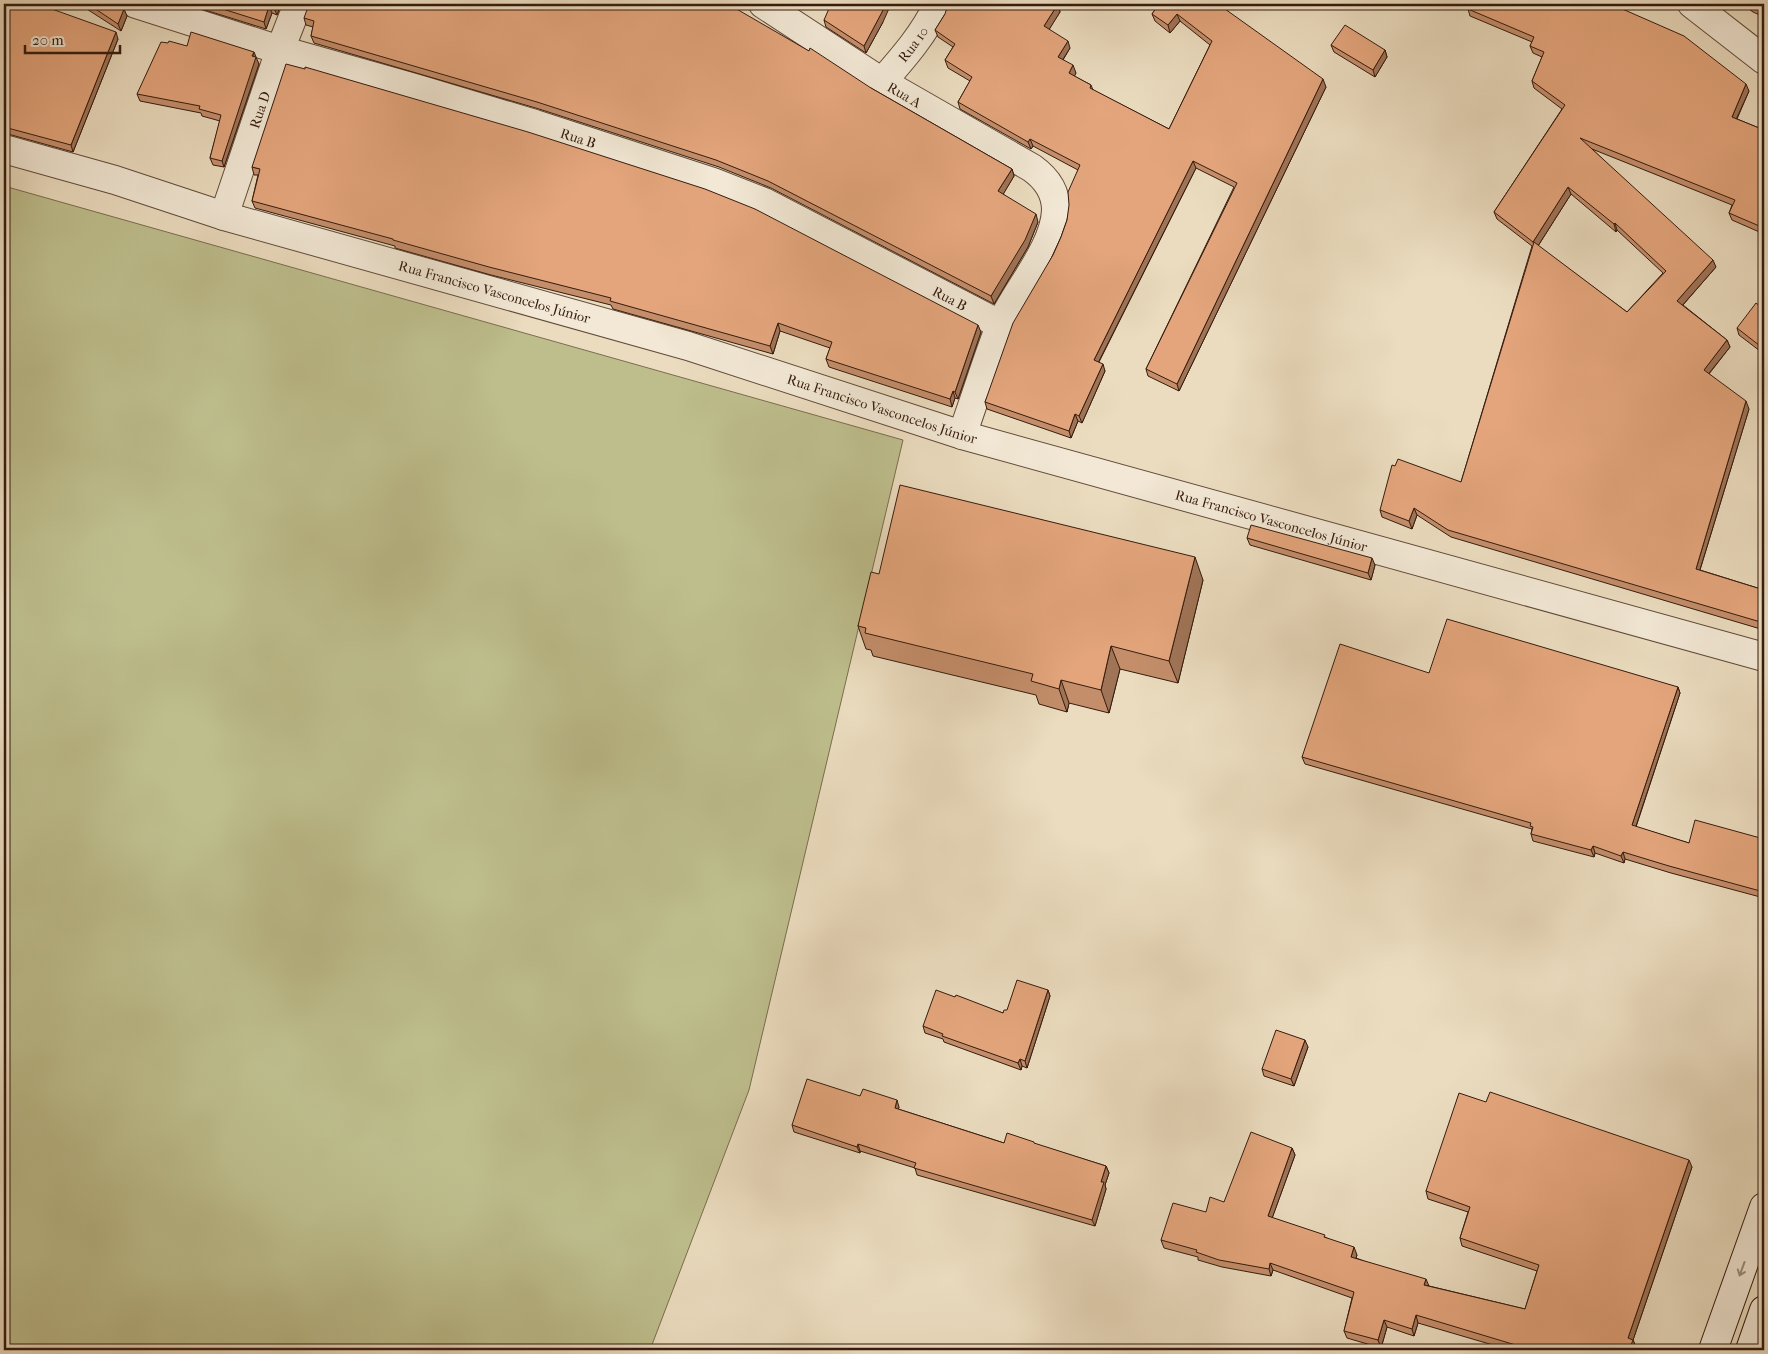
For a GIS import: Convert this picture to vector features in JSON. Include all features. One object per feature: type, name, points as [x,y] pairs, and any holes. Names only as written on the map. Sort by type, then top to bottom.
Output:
[{"type":"street","name":"Rua B","points":[[136,4],[280,50],[535,124],[713,182],[764,202],[1001,325]]},
{"type":"street","name":"Rua D","points":[[224,216],[280,50],[298,4]]},
{"type":"street","name":"Rua A","points":[[763,4],[882,82],[1032,168],[1047,181],[1056,209],[1048,241],[1001,325]]},
{"type":"street","name":"Rua 10","points":[[882,82],[903,58],[933,15],[938,4]]},
{"type":"street","points":[[1692,4],[1764,60]]},
{"type":"street","name":"Rua Francisco Vasconcelos Júnior","points":[[4,149],[115,180],[224,216],[688,346],[962,435],[1764,657]]},
{"type":"street","points":[[962,435],[1001,325]]},
{"type":"street","points":[[1713,1350],[1764,1207]]},
{"type":"street","points":[[1750,1350],[1764,1310]]},
{"type":"green space","points":[[4,186],[903,440],[749,1090],[650,1350],[4,1350]]},
{"type":"building","points":[[4,4],[38,4],[116,32],[71,145],[4,127]]},
{"type":"building","points":[[88,4],[121,4],[124,9],[118,24]]},
{"type":"building","points":[[207,4],[276,4],[274,8],[269,6],[264,22]]},
{"type":"building","points":[[309,4],[728,4],[809,51],[810,48],[871,88],[1012,169],[998,191],[1036,214],[1025,240],[991,296],[768,181],[716,160],[537,102],[311,36],[314,21],[304,18]]},
{"type":"building","points":[[831,4],[886,4],[864,46],[824,20]]},
{"type":"building","points":[[948,4],[1058,4],[1044,26],[1068,41],[1058,57],[1073,65],[1069,73],[1091,85],[1090,88],[1169,129],[1212,41],[1177,14],[1168,25],[1152,14],[1159,4],[1218,4],[1323,79],[1177,384],[1146,369],[1237,183],[1193,161],[1094,360],[1103,364],[1079,416],[1075,414],[1069,431],[985,402],[1013,323],[1053,255],[1061,237],[1067,220],[1068,192],[1080,165],[1030,139],[1028,142],[958,102],[972,77],[945,60],[955,44],[935,30],[945,14]]},
{"type":"building","points":[[1470,4],[1611,4],[1684,36],[1746,84],[1732,117],[1764,130],[1764,228],[1729,213],[1735,200],[1580,138],[1713,260],[1677,301],[1727,340],[1704,370],[1746,401],[1696,569],[1764,590],[1764,623],[1448,530],[1414,508],[1409,521],[1380,510],[1392,465],[1395,466],[1398,459],[1461,482],[1534,242],[1627,312],[1666,271],[1615,223],[1568,187],[1533,242],[1494,212],[1565,105],[1532,81],[1544,52],[1530,46],[1534,37],[1468,9]]},
{"type":"building","points":[[1750,4],[1764,4],[1764,10]]},
{"type":"building","points":[[1345,25],[1385,50],[1373,70],[1331,45]]},
{"type":"building","points":[[191,32],[254,52],[252,56],[256,57],[222,161],[210,158],[221,115],[199,109],[200,106],[137,94],[161,42],[168,43],[169,41],[187,46]]},
{"type":"building","points":[[286,64],[305,69],[305,67],[528,132],[705,189],[755,209],[978,325],[955,392],[953,391],[950,399],[826,359],[832,342],[778,323],[770,346],[610,301],[611,298],[489,267],[252,201],[260,169],[252,167]]},
{"type":"building","points":[[1756,303],[1764,309],[1764,349],[1737,328]]},
{"type":"building","points":[[900,485],[1195,557],[1169,661],[1111,646],[1101,690],[1061,680],[1059,689],[1031,681],[1033,674],[865,633],[866,628],[858,626],[871,572],[879,574]]},
{"type":"building","points":[[1251,525],[1372,558],[1368,573],[1247,538]]},
{"type":"building","points":[[1447,619],[1678,687],[1632,825],[1689,843],[1695,820],[1764,839],[1764,892],[1623,852],[1621,856],[1593,846],[1591,850],[1531,834],[1533,827],[1530,826],[1531,823],[1302,757],[1340,644],[1429,673]]},
{"type":"building","points":[[1017,980],[1048,990],[1025,1061],[1020,1059],[1018,1063],[942,1036],[943,1034],[923,1026],[936,990],[955,997],[956,995],[1003,1013],[1004,1010],[1007,1010]]},
{"type":"building","points":[[1276,1030],[1305,1040],[1291,1079],[1262,1069]]},
{"type":"building","points":[[807,1079],[860,1096],[863,1089],[897,1100],[895,1108],[1004,1143],[1007,1133],[1106,1166],[1101,1182],[1104,1182],[1092,1220],[914,1168],[916,1163],[858,1144],[857,1147],[792,1125]]},
{"type":"building","points":[[1490,1092],[1689,1160],[1628,1338],[1633,1340],[1631,1345],[1647,1350],[1528,1350],[1416,1315],[1412,1329],[1384,1320],[1378,1340],[1344,1331],[1354,1292],[1270,1263],[1269,1269],[1219,1260],[1196,1252],[1197,1250],[1161,1240],[1173,1203],[1206,1212],[1210,1197],[1224,1202],[1251,1132],[1292,1148],[1268,1216],[1354,1247],[1351,1257],[1426,1279],[1424,1285],[1525,1309],[1539,1265],[1460,1238],[1470,1207],[1426,1191],[1459,1093],[1486,1102]]},
{"type":"building","points":[[612,1345],[625,1350],[610,1350]]}]
